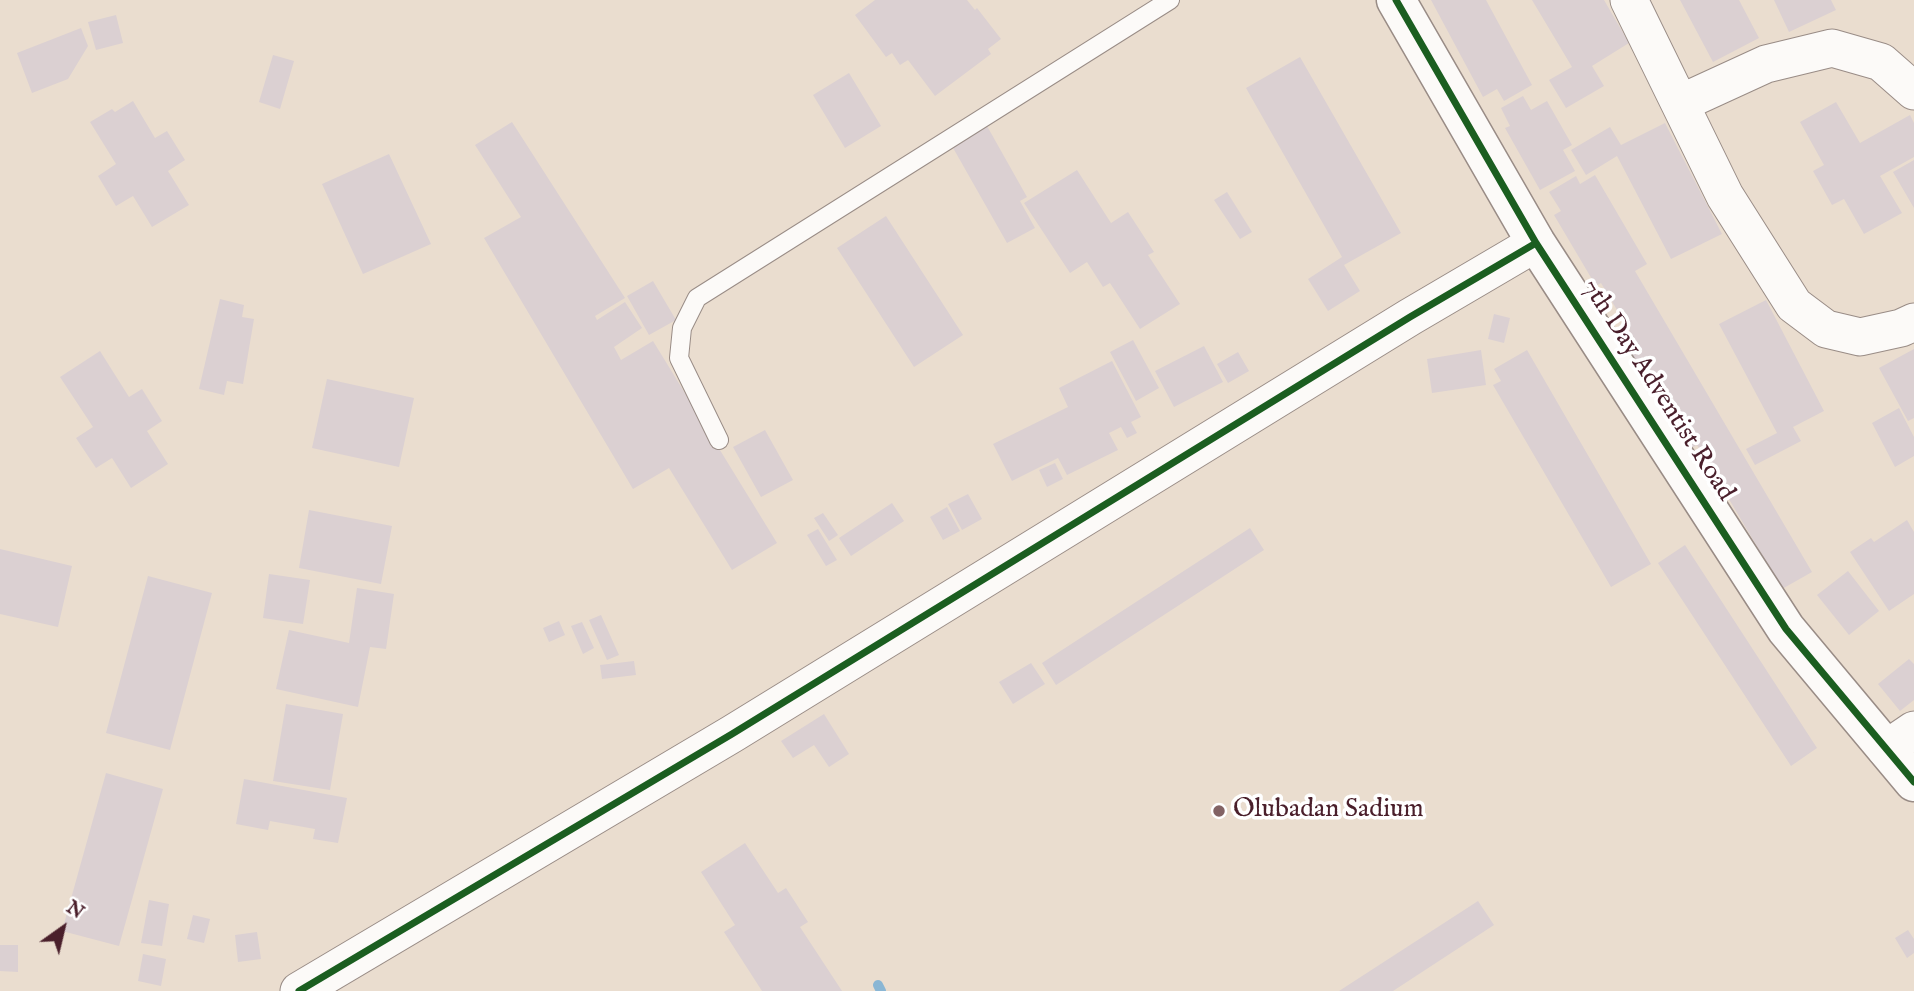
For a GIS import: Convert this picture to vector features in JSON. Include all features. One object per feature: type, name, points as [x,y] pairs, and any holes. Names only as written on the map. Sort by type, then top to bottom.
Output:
[{"type":"street","name":"7th Day Adventist Road","points":[[1396,0],[1536,243],[1786,629],[1900,740],[1914,782]]},
{"type":"street","points":[[1629,0],[1725,196],[1794,305],[1826,329],[1860,337],[1901,328],[1914,322]]},
{"type":"street","points":[[1681,103],[1766,64],[1832,48],[1881,62],[1914,91]]},
{"type":"street","points":[[299,991],[732,734],[1410,317],[1536,243]]},
{"type":"lane","points":[[719,440],[679,358],[682,328],[697,298],[1170,0]]},
{"type":"building","points":[[875,0],[967,0],[975,10],[977,8],[1001,39],[988,49],[991,54],[935,96],[908,60],[900,65],[892,53],[886,57],[855,15]]},
{"type":"building","points":[[1431,0],[1486,0],[1532,85],[1504,101],[1497,89],[1483,97]]},
{"type":"building","points":[[1532,0],[1604,0],[1629,43],[1592,66],[1604,86],[1566,108],[1549,80],[1572,67]]},
{"type":"building","points":[[1680,0],[1739,0],[1759,38],[1713,62]]},
{"type":"building","points":[[1774,0],[1831,0],[1836,10],[1789,32]]},
{"type":"building","points":[[116,15],[123,43],[96,50],[88,22]]},
{"type":"building","points":[[81,28],[88,46],[68,79],[32,93],[17,53]]},
{"type":"building","points":[[273,55],[294,61],[280,109],[259,102]]},
{"type":"building","points":[[1300,57],[1401,233],[1344,265],[1360,291],[1328,311],[1308,279],[1342,257],[1246,88]]},
{"type":"building","points":[[849,73],[881,126],[845,148],[813,95]]},
{"type":"building","points":[[1523,96],[1531,110],[1547,101],[1572,145],[1563,150],[1575,171],[1540,190],[1505,128],[1510,126],[1501,108]]},
{"type":"building","points":[[133,101],[155,138],[167,131],[185,160],[168,171],[189,205],[152,227],[133,196],[116,206],[98,176],[116,164],[90,122]]},
{"type":"building","points":[[1836,102],[1860,143],[1910,115],[1914,123],[1914,157],[1880,176],[1902,213],[1864,234],[1844,199],[1832,205],[1813,171],[1824,165],[1800,122]]},
{"type":"building","points":[[512,122],[625,298],[595,316],[597,320],[625,302],[642,328],[614,347],[621,360],[653,341],[777,543],[732,570],[669,468],[633,489],[484,238],[521,217],[475,145]]},
{"type":"building","points":[[1665,123],[1722,234],[1671,259],[1617,156],[1586,175],[1571,150],[1610,127],[1621,145]]},
{"type":"building","points":[[987,126],[1027,197],[1020,201],[1035,228],[1007,243],[952,146]]},
{"type":"building","points":[[389,154],[431,244],[363,274],[322,184]]},
{"type":"building","points":[[1914,160],[1914,208],[1893,172]]},
{"type":"building","points":[[1077,170],[1111,223],[1128,212],[1154,252],[1148,255],[1180,304],[1140,329],[1110,283],[1103,287],[1087,262],[1070,273],[1024,203]]},
{"type":"building","points":[[1595,175],[1647,264],[1635,271],[1812,572],[1782,589],[1697,445],[1687,450],[1672,423],[1681,418],[1658,380],[1650,385],[1630,352],[1639,347],[1601,283],[1596,286],[1554,215],[1561,211],[1549,192],[1576,176],[1580,184]]},
{"type":"building","points":[[1227,192],[1252,232],[1240,239],[1214,200]]},
{"type":"building","points":[[886,216],[963,335],[914,367],[837,248]]},
{"type":"building","points":[[653,281],[676,320],[649,335],[627,296]]},
{"type":"building","points":[[220,299],[244,305],[242,317],[254,319],[243,384],[227,381],[224,395],[199,389]]},
{"type":"building","points":[[1766,300],[1824,411],[1793,427],[1801,441],[1755,465],[1746,449],[1777,433],[1719,324]]},
{"type":"building","points":[[1494,314],[1510,318],[1504,343],[1488,339]]},
{"type":"building","points":[[1133,340],[1159,388],[1136,401],[1110,352]]},
{"type":"building","points":[[1204,346],[1223,382],[1174,407],[1155,371]]},
{"type":"building","points":[[1914,349],[1914,418],[1908,421],[1879,368]]},
{"type":"building","points":[[1481,350],[1486,385],[1432,393],[1427,359]]},
{"type":"building","points":[[1527,350],[1651,564],[1611,587],[1493,385],[1501,381],[1494,369]]},
{"type":"building","points":[[100,351],[129,397],[142,389],[162,421],[147,431],[168,464],[131,488],[112,458],[96,468],[76,438],[93,427],[60,377]]},
{"type":"building","points":[[1238,352],[1249,371],[1228,383],[1217,364]]},
{"type":"building","points":[[1112,361],[1141,417],[1131,422],[1137,433],[1127,438],[1121,427],[1109,433],[1118,450],[1067,475],[1058,458],[1012,481],[993,444],[1068,407],[1059,388]]},
{"type":"building","points":[[327,379],[414,398],[399,467],[312,448]]},
{"type":"building","points":[[1899,408],[1914,437],[1914,456],[1895,467],[1872,423]]},
{"type":"building","points":[[765,430],[793,480],[761,497],[733,447]]},
{"type":"building","points":[[1055,463],[1063,479],[1047,487],[1039,470]]},
{"type":"building","points":[[968,494],[982,519],[962,530],[948,504]]},
{"type":"building","points":[[892,503],[904,521],[851,556],[839,538]]},
{"type":"building","points":[[947,507],[960,531],[943,540],[930,517]]},
{"type":"building","points":[[309,510],[392,526],[381,584],[299,568]]},
{"type":"building","points":[[823,513],[838,535],[829,541],[814,518]]},
{"type":"building","points":[[1907,520],[1914,532],[1914,594],[1889,611],[1850,552],[1871,538],[1874,542]]},
{"type":"building","points":[[1250,528],[1264,550],[1056,685],[1042,663]]},
{"type":"building","points":[[818,529],[837,560],[826,566],[807,535]]},
{"type":"building","points":[[1685,545],[1817,748],[1791,766],[1658,563]]},
{"type":"building","points":[[0,549],[72,566],[58,627],[0,614]]},
{"type":"building","points":[[1848,571],[1879,611],[1849,635],[1817,595]]},
{"type":"building","points":[[269,574],[310,580],[303,624],[263,618]]},
{"type":"building","points":[[148,576],[212,593],[170,750],[106,733]]},
{"type":"building","points":[[357,588],[394,594],[386,649],[370,647],[358,707],[276,689],[289,630],[349,643]]},
{"type":"building","points":[[601,615],[619,655],[607,660],[589,620]]},
{"type":"building","points":[[559,621],[565,635],[549,642],[543,628]]},
{"type":"building","points":[[582,622],[594,648],[583,654],[571,626]]},
{"type":"building","points":[[1909,659],[1914,664],[1914,700],[1900,711],[1878,684]]},
{"type":"building","points":[[634,661],[636,675],[602,679],[600,665]]},
{"type":"building","points":[[1031,663],[1045,684],[1013,704],[999,682]]},
{"type":"building","points":[[286,704],[343,714],[330,790],[273,781]]},
{"type":"building","points":[[824,714],[849,754],[829,767],[814,745],[793,758],[781,741]]},
{"type":"building","points":[[106,773],[163,789],[119,946],[62,931]]},
{"type":"building","points":[[244,779],[347,798],[338,843],[313,839],[315,829],[270,821],[268,830],[236,824]]},
{"type":"building","points":[[745,843],[778,893],[786,888],[808,922],[800,927],[842,991],[762,991],[724,932],[735,925],[701,872]]},
{"type":"building","points":[[149,900],[169,904],[162,946],[141,943]]},
{"type":"building","points":[[1478,901],[1494,925],[1393,991],[1339,991]]},
{"type":"building","points":[[193,915],[210,919],[204,943],[187,939]]},
{"type":"building","points":[[1908,930],[1914,939],[1914,953],[1907,958],[1895,938]]},
{"type":"building","points":[[257,932],[261,959],[238,962],[235,935]]},
{"type":"building","points":[[0,945],[18,945],[18,972],[0,971]]},
{"type":"building","points":[[143,954],[166,959],[161,986],[138,981]]},
{"type":"waterway","points":[[878,985],[881,991]]},
{"type":"cycle path","points":[[1396,0],[1536,243],[1786,629],[1914,782]]},
{"type":"cycle path","points":[[299,991],[732,734],[1410,317],[1536,243]]},
{"type":"place","name":"Olubadan Sadium","points":[[1219,811]]}]
